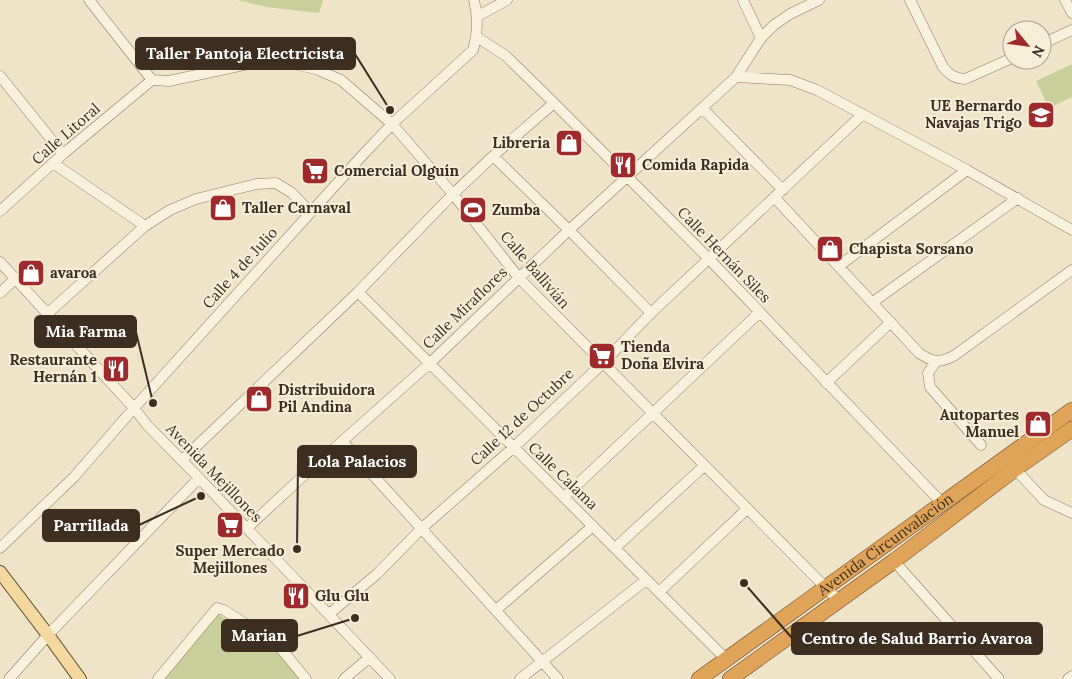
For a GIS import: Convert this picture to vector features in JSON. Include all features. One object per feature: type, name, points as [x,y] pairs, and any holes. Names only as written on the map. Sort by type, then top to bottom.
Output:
[{"type":"highway","name":"Avenida Circunvalación","points":[[699,679],[1072,410]]},
{"type":"highway","name":"Avenida Circunvalación","points":[[730,679],[1072,429]]},
{"type":"main road","points":[[0,572],[80,679]]},
{"type":"street","points":[[89,0],[152,80]]},
{"type":"street","name":"Calle 4 de Julio","points":[[0,548],[74,477],[310,212],[392,124],[473,50],[477,37],[478,16],[474,0]]},
{"type":"street","points":[[478,16],[507,0]]},
{"type":"street","points":[[743,0],[761,38]]},
{"type":"street","name":"Calle Miraflores","points":[[248,528],[430,363],[569,230],[736,77],[761,38],[774,25],[790,14],[819,0]]},
{"type":"street","points":[[910,0],[943,67],[949,75],[965,79],[1002,62]]},
{"type":"street","points":[[1065,0],[1072,14]]},
{"type":"street","points":[[1052,39],[1072,30]]},
{"type":"street","name":"Calle Hernán Siles","points":[[477,37],[506,56],[554,103],[709,259],[942,503]]},
{"type":"street","name":"Calle Ballivián","points":[[152,80],[169,81],[253,62],[276,60],[316,69],[342,80],[392,124],[453,194],[519,278],[602,364],[838,600]]},
{"type":"street","points":[[0,76],[63,154]]},
{"type":"street","points":[[736,77],[790,80],[817,90],[967,170],[1072,230]]},
{"type":"street","name":"Calle Litoral","points":[[0,211],[63,154],[152,80]]},
{"type":"street","points":[[182,460],[358,292],[453,194],[554,103]]},
{"type":"street","points":[[702,108],[783,190]]},
{"type":"street","name":"Calle 12 de Octubre","points":[[329,614],[377,574],[422,528],[513,448],[602,364],[651,313],[863,114]]},
{"type":"street","points":[[493,156],[651,313]]},
{"type":"street","points":[[54,163],[145,226]]},
{"type":"street","points":[[839,266],[967,170]]},
{"type":"street","points":[[48,314],[145,226],[170,210],[196,199],[256,184],[276,183],[292,193],[310,212]]},
{"type":"street","points":[[774,198],[919,353],[929,360],[936,362],[955,356],[1072,270]]},
{"type":"street","points":[[873,302],[1018,198]]},
{"type":"street","name":"Avenida Mejillones","points":[[0,262],[134,408],[146,425],[248,528],[390,679]]},
{"type":"street","points":[[0,293],[15,279]]},
{"type":"street","name":"Calle Calama","points":[[358,292],[726,659]]},
{"type":"street","points":[[564,498],[759,313]]},
{"type":"street","points":[[826,383],[891,322]]},
{"type":"street","points":[[936,362],[928,373],[930,387],[981,445]]},
{"type":"street","points":[[342,441],[558,679]]},
{"type":"street","points":[[615,548],[704,466]]},
{"type":"street","points":[[1015,469],[1044,500],[1072,513]]},
{"type":"street","points":[[9,679],[48,635],[199,478]]},
{"type":"street","points":[[659,592],[747,509]]},
{"type":"street","points":[[496,610],[593,526]]},
{"type":"street","points":[[894,560],[999,679]]},
{"type":"street","points":[[520,679],[646,580]]},
{"type":"street","points":[[158,679],[217,608],[224,610],[278,645],[306,679]]},
{"type":"street","points":[[344,679],[370,657]]},
{"type":"street","points":[[1068,679],[1072,676]]},
{"type":"green space","points":[[237,0],[323,0],[319,13],[266,7]]},
{"type":"green space","points":[[1072,64],[1072,97],[1049,108],[1036,81]]},
{"type":"green space","points":[[218,614],[272,646],[300,679],[165,679]]},
{"type":"place","name":"Taller Pantoja Electricista","points":[[390,110]]},
{"type":"place","name":"UE Bernardo Navajas Trigo","points":[[1041,115]]},
{"type":"place","name":"Libreria","points":[[569,143]]},
{"type":"place","name":"Comida Rapida","points":[[623,165]]},
{"type":"place","name":"Comercial Olguín","points":[[315,171]]},
{"type":"place","name":"Taller Carnaval","points":[[223,208]]},
{"type":"place","name":"Zumba","points":[[473,210]]},
{"type":"place","name":"Chapista Sorsano","points":[[830,249]]},
{"type":"place","name":"avaroa","points":[[31,273]]},
{"type":"place","name":"Tienda Doña Elvira","points":[[602,356]]},
{"type":"place","name":"Restaurante Hernán 1","points":[[116,369]]},
{"type":"place","name":"Distribuidora Pil Andina","points":[[259,399]]},
{"type":"place","name":"Mia Farma","points":[[153,403]]},
{"type":"place","name":"Autopartes Manuel","points":[[1038,424]]},
{"type":"place","name":"Parrillada","points":[[201,496]]},
{"type":"place","name":"Super Mercado Mejillones","points":[[230,525]]},
{"type":"place","name":"Lola Palacios","points":[[297,549]]},
{"type":"place","name":"Centro de Salud Barrio Avaroa","points":[[744,583]]},
{"type":"place","name":"Glu Glu","points":[[296,596]]},
{"type":"place","name":"Marian","points":[[355,618]]}]
